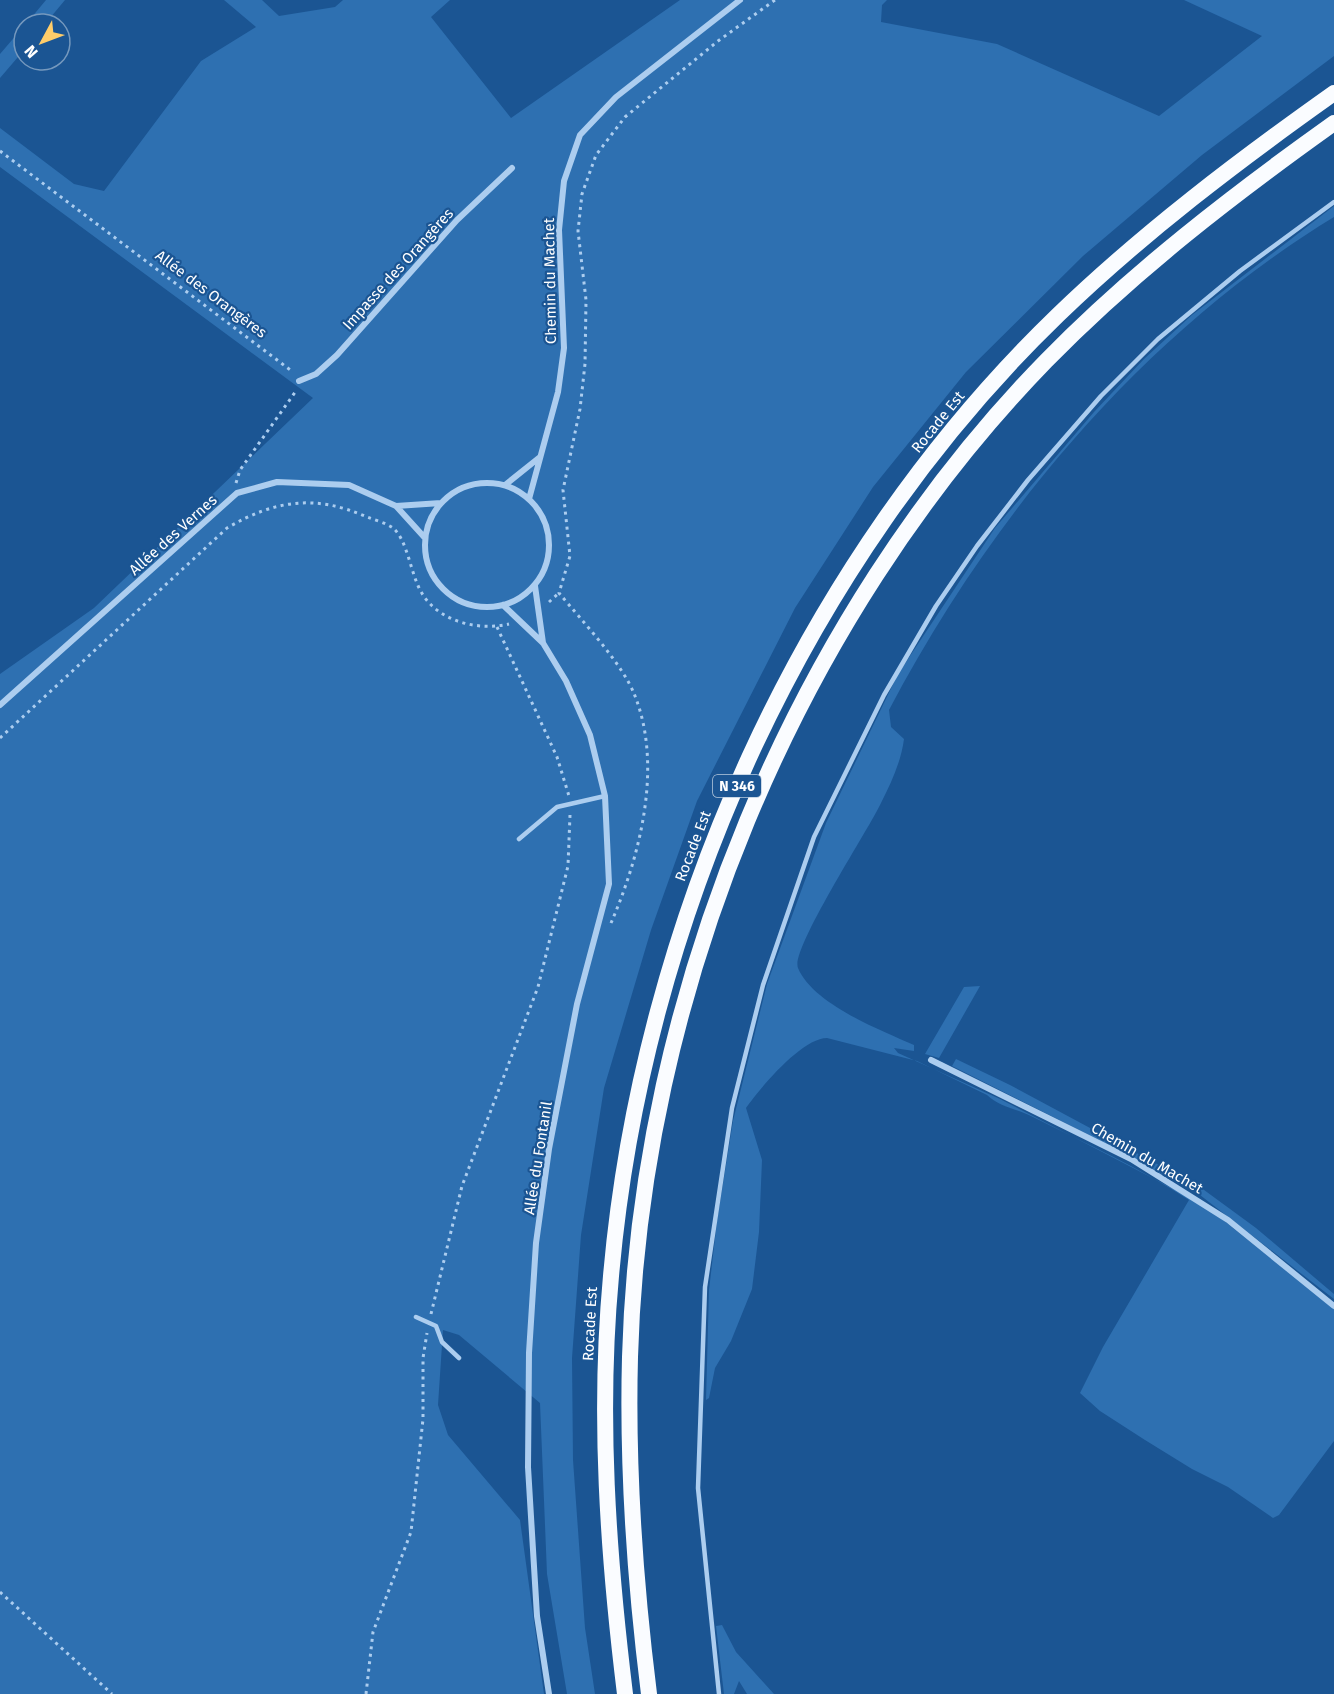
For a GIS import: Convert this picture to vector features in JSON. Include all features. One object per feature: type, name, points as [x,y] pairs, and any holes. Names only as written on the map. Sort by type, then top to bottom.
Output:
[{"type":"highway","name":"Rocade Est","points":[[625,1694],[609,1531],[604,1417],[611,1276],[619,1204],[634,1110],[654,1026],[686,914],[732,796],[780,695],[856,564],[939,449],[995,381],[1056,317],[1126,252],[1210,184],[1334,93]]},
{"type":"highway","name":"N 346","points":[[649,1694],[635,1571],[629,1418],[631,1332],[643,1204],[651,1152],[676,1033],[708,926],[754,805],[791,726],[849,620],[915,520],[1000,411],[1089,318],[1143,270],[1226,203],[1334,123]]},
{"type":"street","name":"Chemin du Machet","points":[[529,499],[558,392],[564,348],[559,230],[564,181],[580,135],[616,97],[740,0]]},
{"type":"street","name":"Impasse des Orangères","points":[[299,381],[316,374],[337,355],[457,220],[512,168]]},
{"type":"street","points":[[505,485],[541,456]]},
{"type":"street","name":"Allée des Vernes","points":[[0,705],[237,494],[277,482],[349,485],[396,506],[425,538]]},
{"type":"street","points":[[488,482],[505,485],[529,499],[545,522],[549,550],[545,569],[535,585],[520,598],[503,605],[483,607],[464,602],[447,592],[434,576],[427,558],[425,538],[431,519],[441,503],[455,492],[470,485],[488,482]]},
{"type":"street","name":"Allée des Vernes","points":[[396,506],[441,503]]},
{"type":"street","name":"Allée du Fontanil","points":[[535,585],[540,608],[543,643]]},
{"type":"street","name":"Allée du Fontanil","points":[[503,605],[543,643],[566,681],[590,735],[605,796],[609,884],[604,911],[591,947],[549,1149],[536,1243],[528,1353],[528,1467],[537,1605],[549,1694]]},
{"type":"street","name":"Chemin du Machet","points":[[931,1060],[1131,1160],[1228,1220],[1334,1306]]},
{"type":"lane","points":[[719,1694],[698,1488],[705,1287],[732,1108],[763,985],[814,837],[884,695],[930,616],[977,546],[1028,480],[1101,396],[1158,339],[1240,271],[1334,202]]},
{"type":"lane","points":[[519,839],[557,807],[605,796]]},
{"type":"lane","points":[[416,1317],[436,1326],[442,1342],[459,1358]]},
{"type":"path","points":[[540,608],[559,593],[570,556],[562,490],[580,408],[585,363],[586,300],[578,231],[582,194],[597,156],[625,117],[718,41],[775,0]]},
{"type":"path","name":"Allée des Orangères","points":[[0,151],[290,368],[299,381]]},
{"type":"path","points":[[237,494],[236,480],[240,470],[296,394],[299,381]]},
{"type":"path","points":[[0,738],[71,675],[227,528],[256,512],[282,505],[312,502],[351,510],[394,529],[403,545],[417,585],[428,603],[451,619],[479,627],[497,627],[518,620]]},
{"type":"path","points":[[559,593],[606,649],[635,695],[649,752],[646,804],[623,891],[608,931],[591,947]]},
{"type":"path","points":[[366,1694],[373,1632],[411,1532],[423,1419],[423,1358],[429,1322],[462,1186],[538,987],[568,866],[570,803],[557,757],[497,627]]},
{"type":"path","points":[[0,1592],[112,1694]]},
{"type":"shaded area","points":[[46,0],[65,0],[55,12],[36,12]]},
{"type":"shaded area","points":[[224,0],[262,0],[279,16],[335,7],[343,0],[450,0],[431,17],[511,118],[680,0],[887,0],[882,5],[881,22],[997,44],[1159,116],[1262,36],[1184,0],[1334,0],[1334,56],[1202,155],[1083,256],[966,372],[873,487],[795,608],[697,801],[651,930],[604,1088],[581,1235],[572,1358],[573,1460],[585,1628],[595,1694],[567,1694],[547,1574],[540,1403],[459,1335],[443,1330],[438,1405],[448,1435],[520,1520],[544,1694],[0,1694],[0,674],[94,608],[313,398],[0,167],[0,128],[74,184],[104,191],[201,61],[256,27]]},
{"type":"shaded area","points":[[12,40],[12,64],[0,78],[0,54]]},
{"type":"shaded area","points":[[1334,206],[1334,217],[1265,263],[1199,315],[1137,372],[1079,434],[1025,498],[975,567],[930,637],[889,710],[891,727],[904,739],[898,764],[874,817],[832,888],[806,938],[799,957],[798,968],[806,981],[832,1004],[866,1024],[914,1045],[914,1051],[894,1048],[898,1053],[914,1060],[827,1038],[817,1040],[782,1066],[746,1108],[762,1160],[759,1232],[752,1289],[731,1341],[715,1368],[709,1398],[706,1400],[709,1290],[717,1221],[733,1121],[767,984],[826,823],[898,674],[995,528],[1094,412],[1144,359],[1192,315]]},
{"type":"shaded area","points":[[980,986],[939,1058],[925,1054],[964,987]]},
{"type":"shaded area","points":[[956,1059],[1010,1085],[1200,1187],[1256,1228],[1334,1294],[1334,1299],[1200,1195],[1107,1144],[952,1066]]},
{"type":"shaded area","points":[[933,1069],[1000,1099],[1068,1134],[1009,1108]]},
{"type":"shaded area","points":[[1068,1134],[1112,1156],[1155,1179]]},
{"type":"shaded area","points":[[1155,1179],[1212,1211],[1334,1309],[1334,1441],[1279,1515],[1273,1518],[1228,1487],[1192,1469],[1100,1411],[1080,1393],[1103,1347],[1189,1200]]},
{"type":"shaded area","points":[[722,1625],[736,1652],[774,1694],[747,1694],[739,1681],[734,1694],[724,1694],[716,1626]]}]
